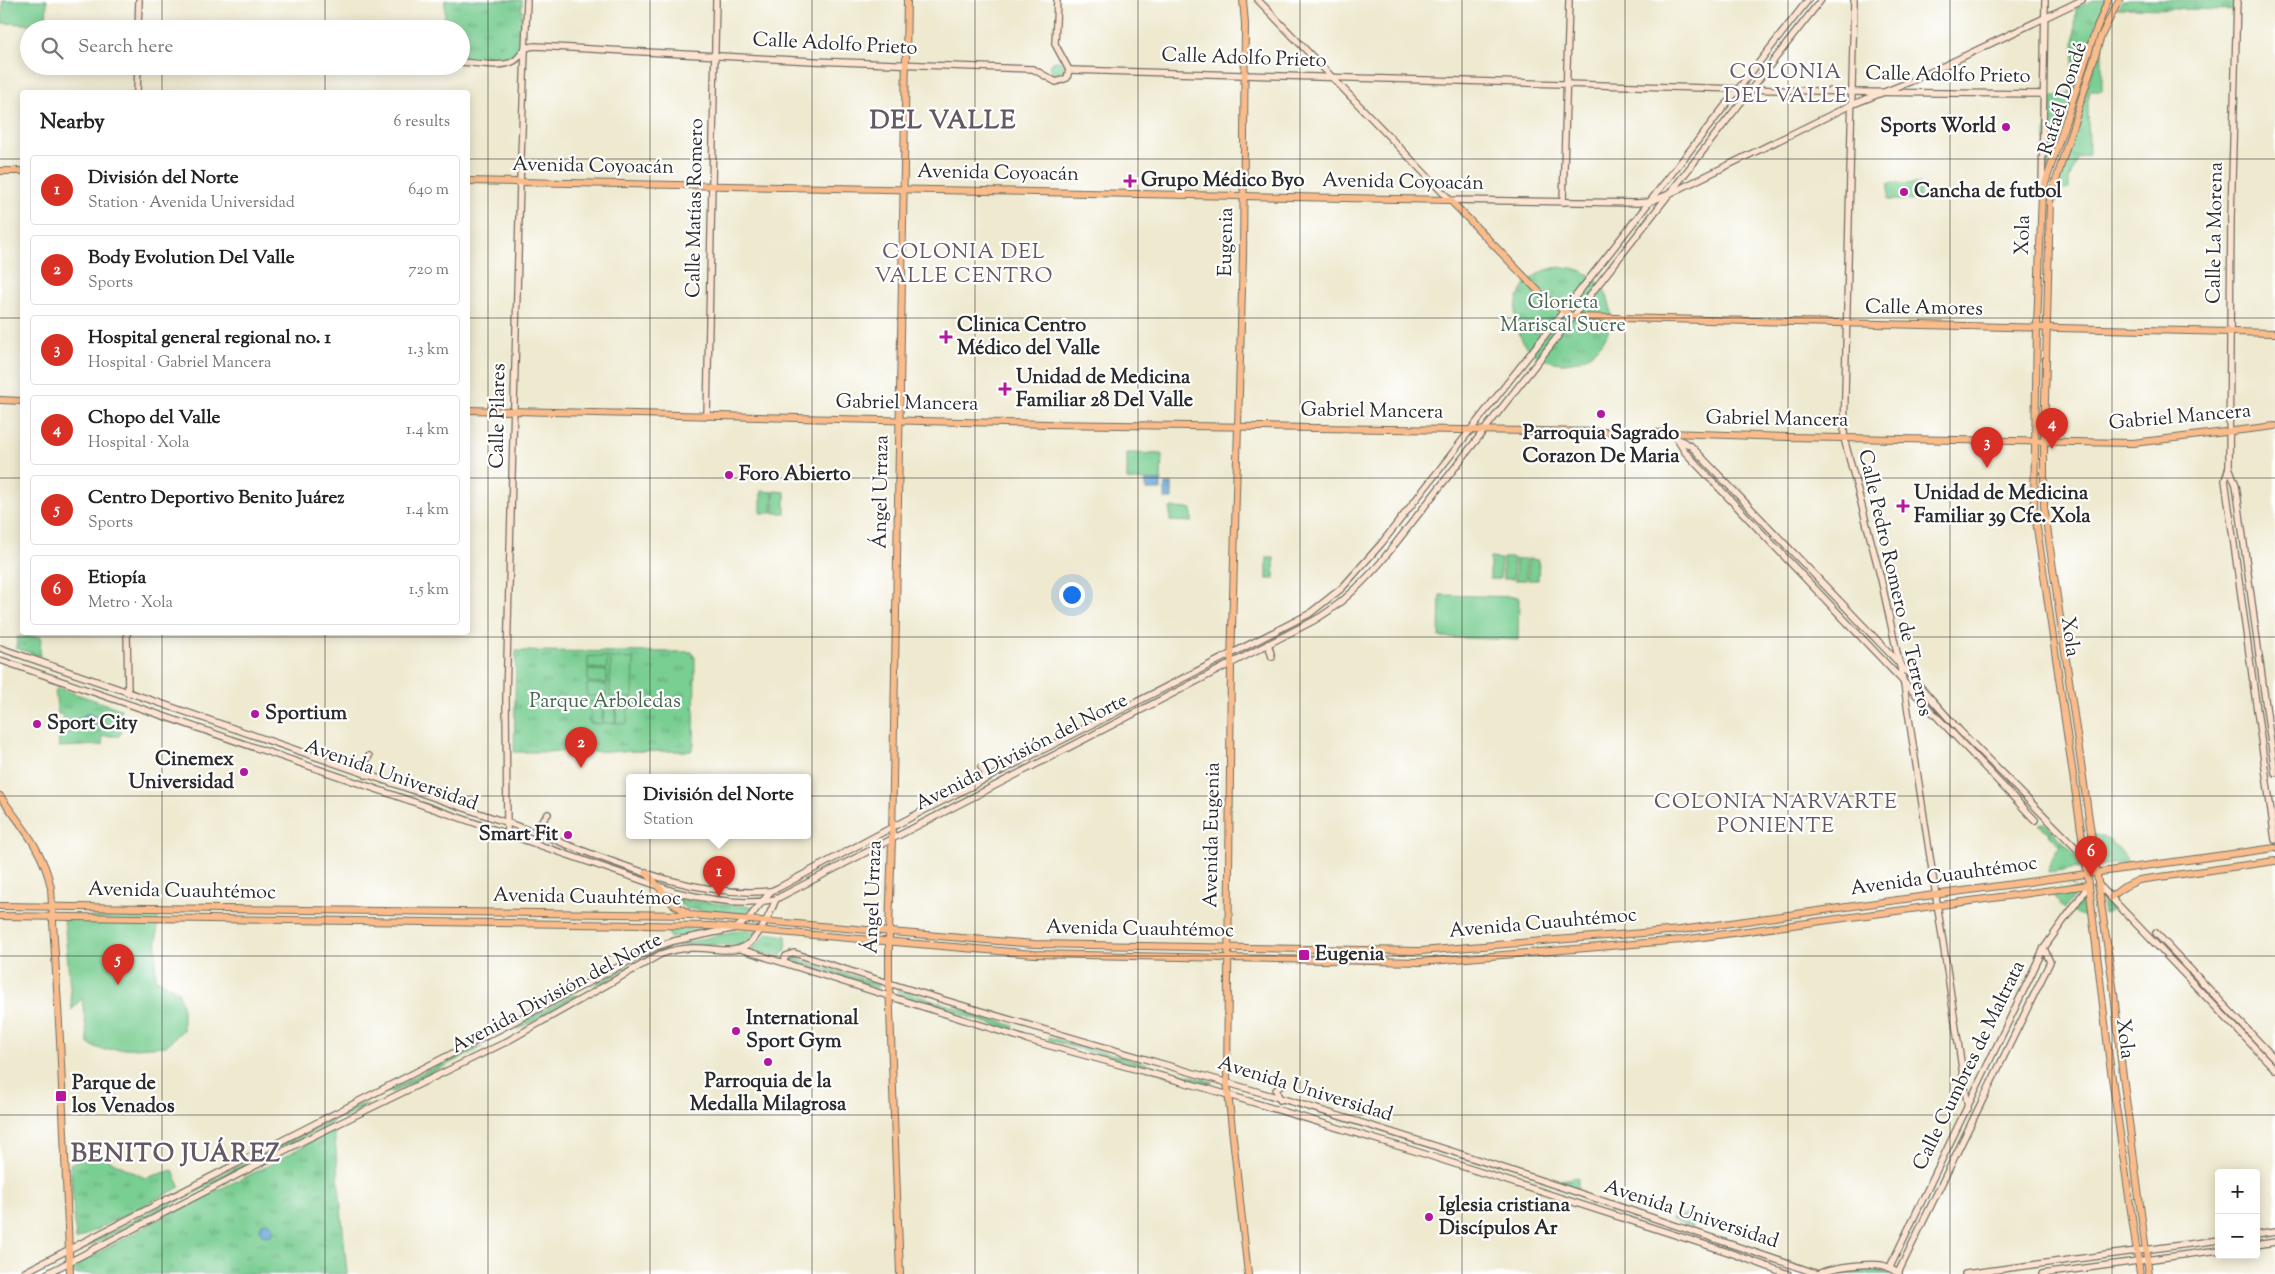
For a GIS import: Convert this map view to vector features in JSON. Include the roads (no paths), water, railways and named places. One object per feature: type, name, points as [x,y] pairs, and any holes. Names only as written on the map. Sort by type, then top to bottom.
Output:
[{"type":"main road","points":[[138,0],[138,20]]},
{"type":"main road","name":"Calle Pilares","points":[[507,833],[506,697],[520,182],[527,0]]},
{"type":"main road","name":"Calle Matías Romero","points":[[707,416],[716,0]]},
{"type":"main road","name":"Ángel Urraza","points":[[889,997],[888,930],[893,828],[907,0]]},
{"type":"main road","points":[[1057,0],[1055,44],[1070,70]]},
{"type":"main road","name":"Eugenia","points":[[1238,425],[1244,196],[1243,0]]},
{"type":"main road","points":[[1258,0],[1545,298],[1573,317]]},
{"type":"main road","points":[[1563,202],[1569,0]]},
{"type":"main road","name":"Avenida División del Norte","points":[[21,1274],[656,948],[674,941],[736,928],[749,918],[772,891],[1309,614],[1342,588],[1470,430],[1808,0]]},
{"type":"main road","name":"Avenida División del Norte","points":[[776,899],[1232,663],[1332,609],[1361,584],[1485,430],[1821,0]]},
{"type":"main road","name":"Calle Pedro Romero de Terreros","points":[[1854,0],[1844,438],[1903,680],[1968,1108]]},
{"type":"main road","name":"Xola","points":[[2045,0],[2034,507],[2089,884],[2109,1057],[2140,1274]]},
{"type":"main road","name":"Avenida Coyoacán","points":[[470,181],[1450,200],[1649,202],[1851,106],[1912,80],[2082,0]]},
{"type":"main road","name":"Rafaél Dondé","points":[[2042,193],[2090,44],[2108,0]]},
{"type":"main road","name":"Rafaél Dondé","points":[[2049,212],[2052,191],[2101,36],[2119,0]]},
{"type":"main road","name":"Calle La Morena","points":[[2237,0],[2229,467],[2225,480],[2275,840]]},
{"type":"main road","name":"Calle Adolfo Prieto","points":[[526,48],[535,46],[563,47],[907,65],[1033,69],[1056,82],[1068,78],[1070,70],[1851,92],[2044,94]]},
{"type":"main road","points":[[470,62],[507,64],[515,60],[526,48]]},
{"type":"main road","points":[[137,90],[138,75]]},
{"type":"main road","points":[[1912,80],[1912,88],[1915,93]]},
{"type":"main road","points":[[0,171],[20,171]]},
{"type":"main road","name":"Xola","points":[[2049,212],[2044,506],[2098,884],[2150,1274]]},
{"type":"main road","name":"Calle Amores","points":[[1573,317],[2275,333]]},
{"type":"main road","points":[[0,400],[20,401]]},
{"type":"main road","name":"Gabriel Mancera","points":[[470,410],[2133,443],[2275,426]]},
{"type":"main road","name":"Avenida Eugenia","points":[[1238,425],[1232,655],[1227,1083],[1248,1274]]},
{"type":"main road","points":[[1670,433],[1691,446],[1900,664],[1959,730],[2005,774],[2085,857],[2096,872]]},
{"type":"main road","points":[[1678,439],[1685,452],[2035,820]]},
{"type":"main road","name":"Calle La Morena","points":[[2229,467],[2236,485],[2275,773]]},
{"type":"main road","points":[[127,635],[128,693]]},
{"type":"main road","points":[[1268,644],[1272,657]]},
{"type":"main road","name":"Avenida Universidad","points":[[0,648],[507,822],[677,883],[748,893],[772,891]]},
{"type":"main road","name":"Avenida Universidad","points":[[0,660],[655,884],[692,895],[747,903],[776,899]]},
{"type":"main road","points":[[366,774],[363,767],[369,756]]},
{"type":"main road","points":[[981,767],[986,773],[984,780]]},
{"type":"main road","points":[[1994,776],[2005,774]]},
{"type":"main road","points":[[0,796],[36,846],[48,873],[53,917],[70,1274]]},
{"type":"main road","points":[[541,834],[540,823],[548,814]]},
{"type":"main road","name":"Avenida Cuauhtémoc","points":[[0,906],[691,915],[749,918],[1034,944],[1420,951],[1680,930],[2275,848]]},
{"type":"main road","points":[[2111,897],[2124,887],[2139,880],[2275,861]]},
{"type":"main road","points":[[646,872],[673,904],[691,915]]},
{"type":"main road","name":"Avenida Cuauhtémoc","points":[[0,916],[736,928],[1034,954],[1228,959],[1430,961],[1681,940],[2089,884]]},
{"type":"main road","name":"Calle Cumbres de Maltrata","points":[[1890,1267],[2044,948],[2089,884]]},
{"type":"main road","points":[[2098,884],[2275,1069]]},
{"type":"main road","points":[[740,950],[749,945],[762,930],[776,899]]},
{"type":"main road","points":[[2156,933],[2275,1059]]},
{"type":"main road","name":"Avenida División del Norte","points":[[46,1274],[322,1131],[504,1043],[661,954],[675,949],[692,947],[726,951],[740,950]]},
{"type":"main road","name":"Calle Cumbres de Maltrata","points":[[1898,1274],[2050,962],[2044,948]]},
{"type":"main road","name":"Avenida Universidad","points":[[740,950],[1086,1057],[1228,1095],[1509,1180],[1788,1274]]},
{"type":"main road","name":"Avenida Universidad","points":[[783,962],[786,956],[794,953],[889,984],[1227,1083],[1400,1136],[1818,1274]]},
{"type":"main road","points":[[889,997],[900,1274]]},
{"type":"main road","points":[[1280,1100],[1276,1090],[1283,1084]]},
{"type":"main road","points":[[2260,1234],[2275,1232]]},
{"type":"main road","points":[[1965,1274],[2215,1241]]},
{"type":"main road","points":[[2260,1244],[2275,1242]]},
{"type":"main road","points":[[2042,1274],[2215,1251]]},
{"type":"main road","points":[[1818,1274],[1829,1269],[1880,1265],[1890,1267],[1898,1274]]},
{"type":"water","points":[[1146,481],[1161,481],[1161,490],[1146,490]]},
{"type":"water","points":[[1165,484],[1172,484],[1172,499],[1165,499]]},
{"type":"water","points":[[85,714],[91,714],[95,721],[91,728],[85,728],[81,724],[81,718]]},
{"type":"water","points":[[267,1222],[272,1224],[274,1229],[272,1234],[267,1236],[262,1234],[260,1229],[262,1224]]},
{"type":"place","name":"Sports World","points":[[2006,127]]},
{"type":"place","name":"Grupo Médico Byo","points":[[1130,181]]},
{"type":"place","name":"Cancha de futbol","points":[[1904,192]]},
{"type":"place","name":"Clinica Centro Médico del Valle","points":[[946,337]]},
{"type":"place","name":"Unidad de Medicina Familiar 28 Del Valle","points":[[1005,389]]},
{"type":"place","name":"Parroquia Sagrado Corazon De Maria","points":[[1601,414]]},
{"type":"place","name":"Chopo del Valle","points":[[2052,449]]},
{"type":"place","name":"Hospital general regional no. 1","points":[[1987,468]]},
{"type":"place","name":"Foro Abierto","points":[[729,475]]},
{"type":"place","name":"Unidad de Medicina Familiar 39 Cfe. Xola","points":[[1903,506]]},
{"type":"place","name":"Sportium","points":[[255,714]]},
{"type":"place","name":"Sport City","points":[[37,724]]},
{"type":"place","name":"Body Evolution Del Valle","points":[[581,768]]},
{"type":"place","name":"Cinemex Universidad","points":[[244,772]]},
{"type":"place","name":"Smart Fit","points":[[568,835]]},
{"type":"place","name":"Etiopía","points":[[2091,877]]},
{"type":"place","name":"División del Norte","points":[[719,897]]},
{"type":"place","name":"Eugenia","points":[[1304,955]]},
{"type":"place","name":"Centro Deportivo Benito Juárez","points":[[118,985]]},
{"type":"place","name":"International Sport Gym","points":[[736,1031]]},
{"type":"place","name":"Parroquia de la Medalla Milagrosa","points":[[768,1062]]},
{"type":"place","name":"Parque de los Venados","points":[[61,1096]]},
{"type":"place","name":"Iglesia cristiana Discípulos Ar","points":[[1429,1217]]},
{"type":"district","name":"COLONIA DEL VALLE","points":[[1786,85]]},
{"type":"district","name":"DEL VALLE","points":[[943,122]]},
{"type":"district","name":"COLONIA DEL VALLE CENTRO","points":[[964,265]]},
{"type":"district","name":"COLONIA NARVARTE PONIENTE","points":[[1776,815]]},
{"type":"district","name":"BENITO JUÁREZ","points":[[176,1155]]},
{"type":"park label","name":"Glorieta Mariscal Sucre","points":[[1563,314]]},
{"type":"park label","name":"Parque Arboledas","points":[[605,702]]}]
